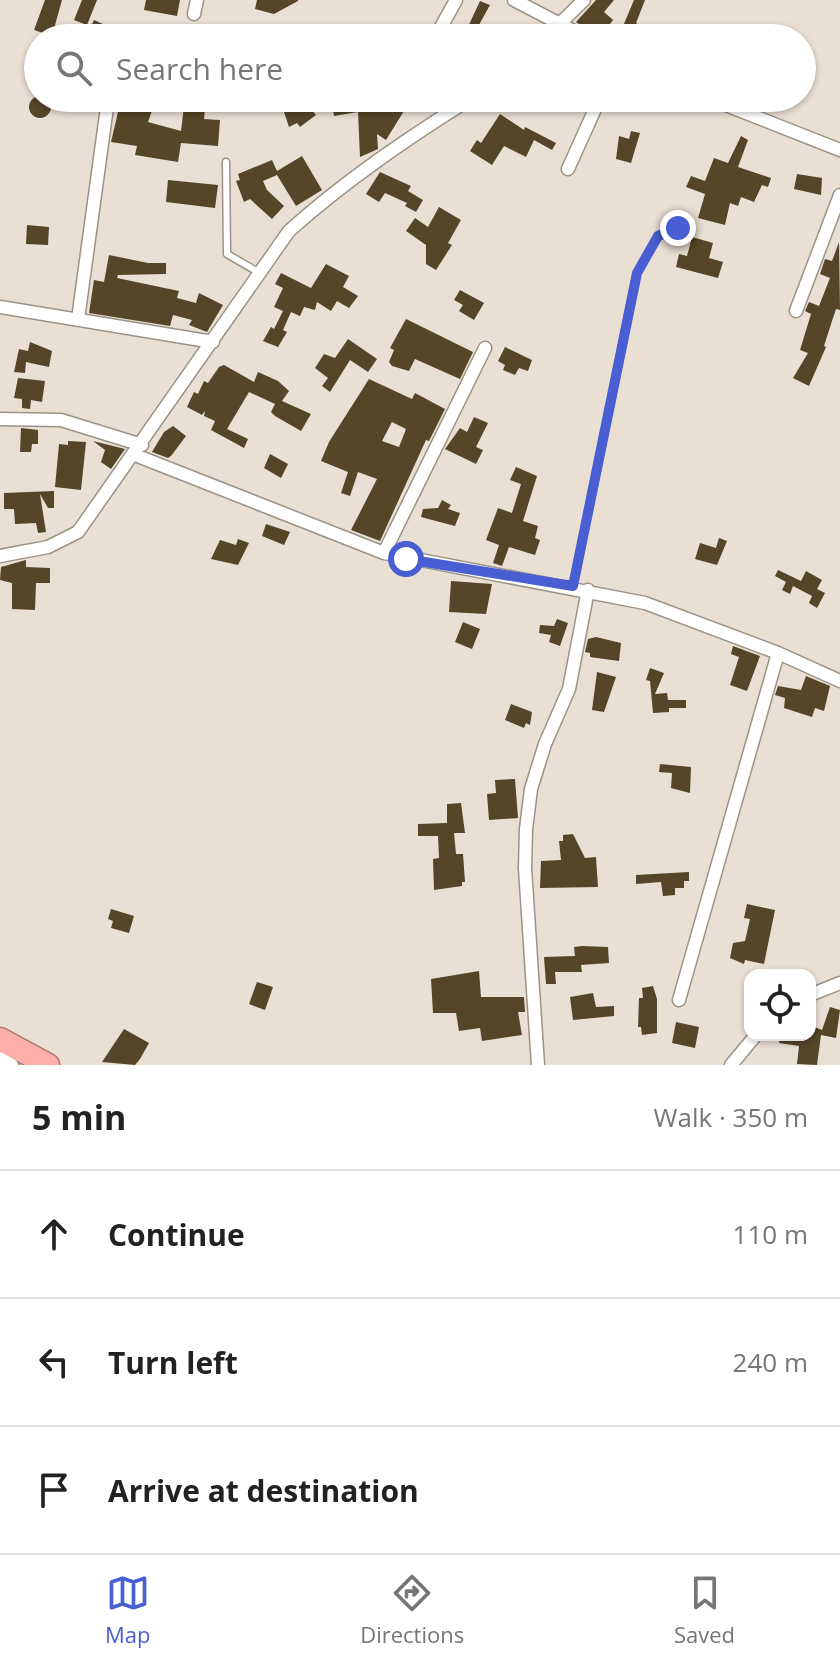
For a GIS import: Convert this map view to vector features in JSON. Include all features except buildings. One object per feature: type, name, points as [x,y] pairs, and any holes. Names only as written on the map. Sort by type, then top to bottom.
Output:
[{"type":"highway","points":[[0,1039],[48,1065]]},
{"type":"street","points":[[194,14],[197,0]]},
{"type":"street","points":[[443,24],[456,0]]},
{"type":"street","points":[[514,0],[559,24],[584,0]]},
{"type":"street","points":[[78,319],[106,112]]},
{"type":"street","points":[[0,556],[48,547],[78,532],[289,231],[325,198],[451,112]]},
{"type":"street","points":[[568,169],[594,112]]},
{"type":"street","points":[[744,112],[840,150]]},
{"type":"street","points":[[796,311],[840,195]]},
{"type":"street","points":[[0,307],[213,342]]},
{"type":"street","points":[[384,553],[485,348]]},
{"type":"street","points":[[0,419],[61,420],[384,553],[573,586],[645,603],[778,653],[840,681]]},
{"type":"street","points":[[538,1065],[526,829],[531,789],[545,744],[569,689],[588,590]]},
{"type":"street","points":[[679,1000],[778,653]]},
{"type":"street","points":[[816,993],[840,983]]},
{"type":"street","points":[[731,1065],[751,1041]]},
{"type":"street","points":[[0,1058],[12,1065]]},
{"type":"lane","points":[[226,162],[227,254],[258,272]]},
{"type":"lane","points":[[573,586],[637,273],[658,236],[678,228]]},
{"type":"route","points":[[406,559],[573,586],[637,273],[658,236],[678,228]]}]
